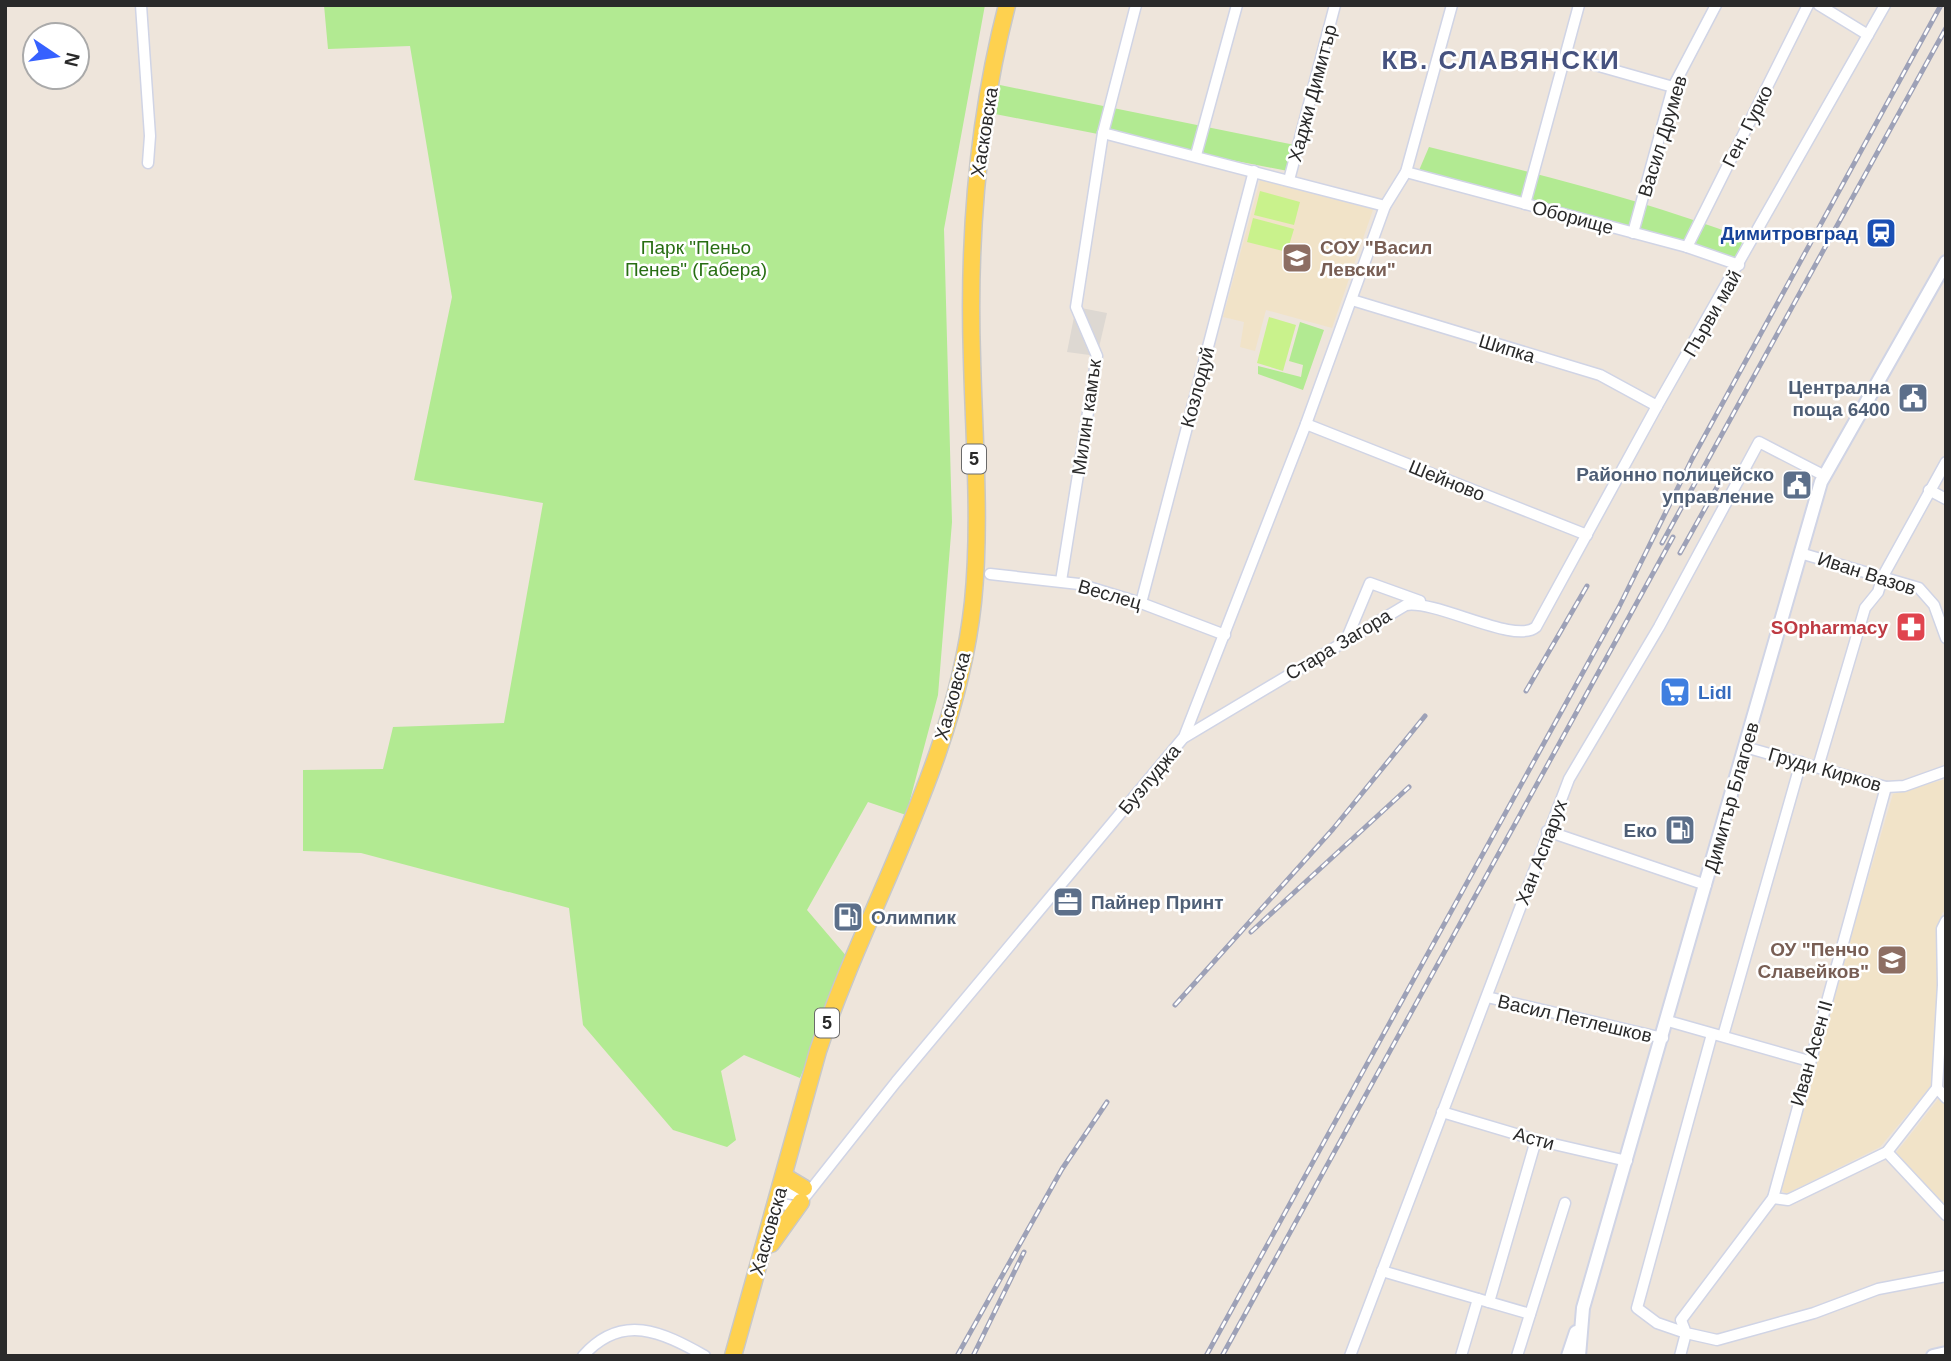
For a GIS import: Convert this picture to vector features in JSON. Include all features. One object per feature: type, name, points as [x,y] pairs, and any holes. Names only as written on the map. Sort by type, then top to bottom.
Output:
[{"type":"main road","name":"Хасковска","points":[[733,1356],[831,1013],[925,790],[949,717],[969,632],[975,551],[973,214],[986,108],[1007,5]]},
{"type":"main road","points":[[757,1271],[782,1225],[807,1191],[784,1176]]},
{"type":"street","points":[[141,5],[150,136],[148,163]]},
{"type":"street","name":"Милин камък","points":[[1061,581],[1097,356],[1076,307],[1103,133],[1136,5]]},
{"type":"street","points":[[1196,155],[1237,5]]},
{"type":"street","name":"Хаджи Димитър","points":[[1289,180],[1335,5]]},
{"type":"street","name":"Бузлуджа","points":[[807,1191],[1184,737],[1306,424],[1385,206],[1406,172],[1452,5]]},
{"type":"street","points":[[1525,204],[1579,5]]},
{"type":"street","name":"Васил Друмев","points":[[1633,233],[1673,87],[1716,5]]},
{"type":"street","name":"Ген. Гурко","points":[[1687,247],[1808,5]]},
{"type":"street","points":[[1819,5],[1868,35]]},
{"type":"street","name":"Първи май","points":[[1427,604],[1519,633],[1531,631],[1540,621],[1657,406],[1885,5]]},
{"type":"street","points":[[1567,57],[1673,87]]},
{"type":"street","points":[[1103,133],[1385,206]]},
{"type":"street","name":"Козлодуй","points":[[1142,603],[1254,171]]},
{"type":"street","name":"Оборище","points":[[1406,172],[1687,247],[1738,265]]},
{"type":"street","name":"Димитър Благоев","points":[[1579,1356],[1583,1308],[1668,1021],[1800,552],[1825,476],[1946,262]]},
{"type":"street","name":"Шипка","points":[[1352,300],[1600,375],[1657,406]]},
{"type":"street","name":"Шейново","points":[[1306,424],[1587,535]]},
{"type":"street","name":"Хан Аспарух","points":[[1350,1356],[1487,997],[1547,831],[1569,779],[1597,727],[1659,627],[1759,442],[1825,476]]},
{"type":"street","points":[[1818,767],[1865,608],[1878,592],[1883,576],[1946,463]]},
{"type":"street","points":[[1929,490],[1946,499]]},
{"type":"street","name":"Иван Вазов","points":[[1800,552],[1919,588],[1928,595],[1946,638]]},
{"type":"street","name":"Веслец","points":[[990,574],[1061,581],[1142,603],[1225,635]]},
{"type":"street","points":[[1347,638],[1370,583],[1427,604]]},
{"type":"street","name":"Стара Загора","points":[[1184,737],[1406,605],[1427,604]]},
{"type":"street","name":"Груди Кирков","points":[[1745,747],[1886,787],[1904,786],[1946,771]]},
{"type":"street","points":[[1801,762],[1637,1308],[1657,1323],[1717,1340],[1814,1313],[1878,1289],[1946,1276]]},
{"type":"street","name":"Иван Асен II","points":[[1773,1198],[1886,787]]},
{"type":"street","points":[[1547,831],[1706,885]]},
{"type":"street","points":[[1680,1356],[1686,1333],[1681,1320],[1684,1313],[1773,1198],[1788,1200],[1887,1152],[1937,1088],[1943,985],[1942,929],[1946,921]]},
{"type":"street","name":"Васил Петлешков","points":[[1487,997],[1663,1038]]},
{"type":"street","points":[[1668,1021],[1809,1061]]},
{"type":"street","points":[[1937,1088],[1946,1098]]},
{"type":"street","name":"Асти","points":[[1442,1112],[1536,1140],[1627,1161]]},
{"type":"street","points":[[1461,1356],[1484,1301],[1536,1140]]},
{"type":"street","points":[[1887,1152],[1946,1215]]},
{"type":"street","points":[[778,1198],[807,1191]]},
{"type":"street","points":[[1517,1356],[1565,1203]]},
{"type":"street","points":[[1382,1270],[1530,1314]]},
{"type":"street","points":[[1568,1356],[1583,1308]]},
{"type":"street","points":[[583,1356],[595,1342],[609,1334],[638,1329],[666,1335],[705,1356]]},
{"type":"street","points":[[1933,1356],[1946,1353]]},
{"type":"shaded area","name":"СОУ \"Васил Левски\"","points":[[1261,177],[1374,207],[1332,328],[1266,310],[1255,351],[1240,347],[1244,322],[1223,317]]},
{"type":"shaded area","points":[[1076,307],[1107,313],[1097,356],[1067,352]]},
{"type":"shaded area","name":"ОУ \"Пенчо Славейков\"","points":[[1946,779],[1946,911],[1942,913],[1940,930],[1940,989],[1931,1086],[1880,1147],[1786,1194],[1777,1186],[1893,794]]},
{"type":"shaded area","points":[[1940,1097],[1946,1104],[1946,1206],[1896,1153]]},
{"type":"green space","name":"Парк \"Пеньо Пенев\" (Габера)","points":[[324,5],[985,5],[944,229],[952,522],[938,695],[906,815],[868,802],[807,910],[848,958],[800,1078],[744,1055],[721,1071],[736,1140],[727,1147],[673,1130],[583,1025],[569,908],[361,853],[303,851],[303,770],[383,769],[393,727],[504,723],[543,503],[414,480],[452,297],[410,46],[328,49]]},
{"type":"green space","points":[[1000,85],[1295,145],[1288,171],[995,114]]},
{"type":"green space","points":[[1429,147],[1627,199],[1744,238],[1733,264],[1417,175]]},
{"type":"green space","points":[[1260,191],[1300,202],[1294,225],[1254,215]]},
{"type":"green space","points":[[1253,218],[1294,229],[1287,252],[1247,242]]},
{"type":"green space","points":[[1269,317],[1296,325],[1283,371],[1257,363]]},
{"type":"green space","points":[[1300,322],[1324,330],[1303,390],[1258,374],[1258,366],[1301,377],[1303,365],[1289,361]]},
{"type":"railway","points":[[1206,1356],[1619,607],[1692,459],[1941,5]]},
{"type":"railway","points":[[1662,543],[1946,28]]},
{"type":"railway","points":[[1680,553],[1721,480]]},
{"type":"railway","points":[[1222,1356],[1673,537]]},
{"type":"railway","points":[[1526,691],[1587,586]]},
{"type":"railway","points":[[1175,1005],[1333,829],[1425,716]]},
{"type":"railway","points":[[1251,932],[1409,787]]},
{"type":"railway","points":[[957,1356],[1062,1169],[1107,1102]]},
{"type":"railway","points":[[973,1356],[1024,1252]]},
{"type":"place","name":"Димитровград","points":[[1881,233]]},
{"type":"place","name":"СОУ \"Васил Левски\"","points":[[1297,258]]},
{"type":"place","name":"Централна поща 6400","points":[[1913,398]]},
{"type":"place","name":"Районно полицейско управление","points":[[1797,485]]},
{"type":"place","name":"SOpharmacy","points":[[1911,627]]},
{"type":"place","name":"Lidl","points":[[1675,692]]},
{"type":"place","name":"Еко","points":[[1680,830]]},
{"type":"place","name":"Пайнер Принт","points":[[1068,902]]},
{"type":"place","name":"Олимпик","points":[[848,917]]},
{"type":"place","name":"ОУ \"Пенчо Славейков\"","points":[[1892,960]]},
{"type":"district","name":"КВ. СЛАВЯНСКИ","points":[[1501,60]]}]
